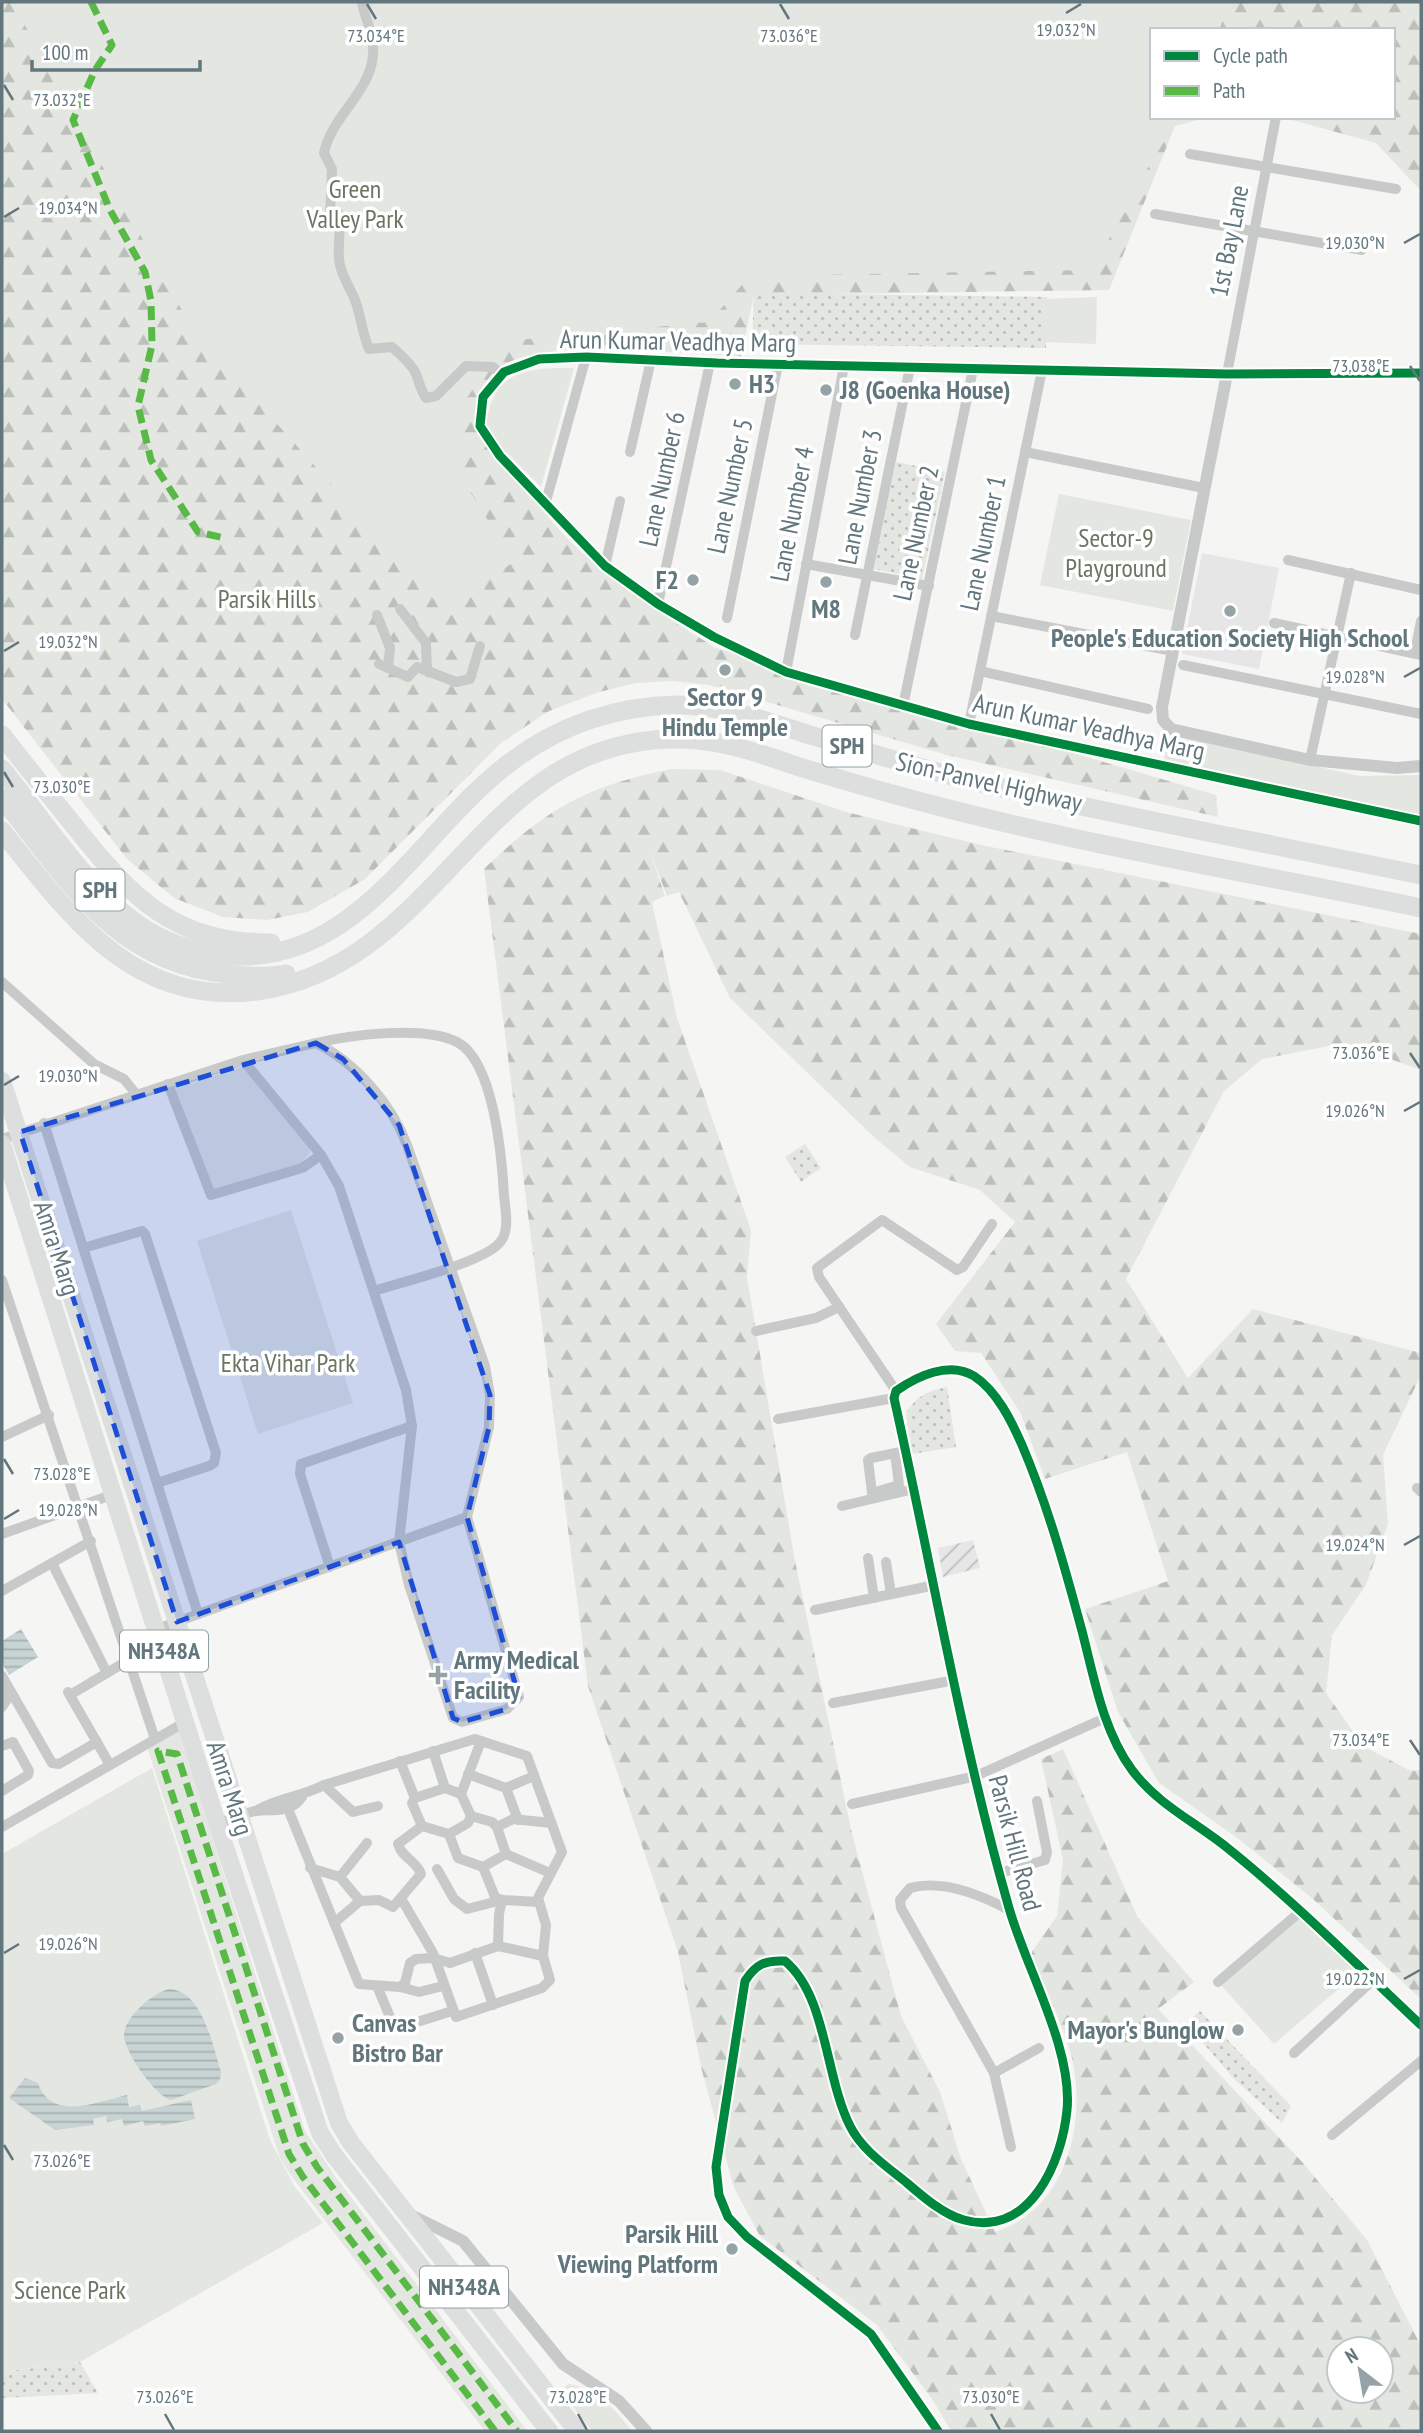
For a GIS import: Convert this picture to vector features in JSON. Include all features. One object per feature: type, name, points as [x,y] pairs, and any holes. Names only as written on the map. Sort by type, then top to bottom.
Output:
[{"type":"highway","name":"Sion-Panvel Highway","points":[[342,924],[371,901],[488,780],[519,755],[578,723],[630,709],[656,706],[696,706],[737,712],[869,753],[1009,790],[1421,875]]},
{"type":"highway","points":[[2,735],[117,879],[156,912],[220,937],[254,943],[289,941],[342,924]]},
{"type":"highway","name":"Sion-Panvel Highway","points":[[359,952],[394,926],[529,789],[590,755],[659,739],[729,744],[859,785],[1003,823],[1421,908]]},
{"type":"highway","name":"SPH","points":[[2,769],[102,892],[129,918],[179,945],[235,966],[255,977],[298,972],[338,962],[359,952]]},
{"type":"highway","name":"SPH","points":[[2,798],[88,905],[118,933],[173,963],[235,966],[291,947],[342,924]]},
{"type":"highway","points":[[2,831],[88,934],[125,962],[166,982],[188,988],[232,993],[278,988],[322,974],[359,952]]},
{"type":"highway","name":"Amra Marg","points":[[2,1081],[177,1622],[248,1814],[330,2101],[351,2143],[577,2431]]},
{"type":"highway","name":"Amra Marg","points":[[2,1141],[217,1823],[320,2133],[334,2155],[549,2431]]},
{"type":"street","points":[[362,2],[373,44],[371,66],[365,83],[332,126],[324,153],[332,169],[330,216],[339,214],[341,226],[339,262],[346,287],[356,302],[363,337],[369,349],[392,347],[407,360],[416,372],[418,387],[426,398],[436,396],[466,366],[493,367],[501,375]]},
{"type":"street","name":"1st Bay Lane","points":[[1227,374],[1276,119]]},
{"type":"street","points":[[1190,155],[1396,189]]},
{"type":"street","points":[[1155,214],[1362,250]]},
{"type":"street","points":[[545,505],[586,356]]},
{"type":"street","name":"Arun Kumar Veadhya Marg","points":[[1421,373],[1227,374],[973,369],[710,363],[586,356],[539,359],[501,375],[483,397],[480,426],[499,456],[605,566],[658,604],[714,637],[786,671],[969,724],[1421,821]]},
{"type":"street","points":[[630,452],[651,360]]},
{"type":"street","name":"Lane Number 6","points":[[658,604],[710,363]]},
{"type":"street","name":"Lane Number 5","points":[[727,618],[778,364]]},
{"type":"street","name":"Lane Number 4","points":[[786,671],[844,366]]},
{"type":"street","name":"Lane Number 3","points":[[855,635],[910,367]]},
{"type":"street","name":"Lane Number 2","points":[[902,706],[973,369]]},
{"type":"street","name":"Lane Number 1","points":[[969,724],[1042,370]]},
{"type":"street","points":[[1227,374],[1162,707],[1163,720],[1171,729],[1310,760],[1397,768],[1421,766]]},
{"type":"street","points":[[1025,452],[1205,488]]},
{"type":"street","points":[[605,566],[620,501]]},
{"type":"street","points":[[1288,560],[1421,590]]},
{"type":"street","points":[[806,564],[929,586]]},
{"type":"street","points":[[1310,760],[1351,573]]},
{"type":"street","points":[[400,609],[426,643],[427,671]]},
{"type":"street","points":[[377,615],[390,648],[383,666],[408,677],[417,667],[456,682],[470,679],[480,646]]},
{"type":"street","points":[[991,616],[1173,651]]},
{"type":"street","points":[[1274,623],[1418,654],[1421,621]]},
{"type":"street","points":[[1183,665],[1421,714]]},
{"type":"street","points":[[980,671],[1148,709]]},
{"type":"street","points":[[2,982],[94,1064],[124,1079],[136,1094]]},
{"type":"street","points":[[2,1141],[44,1123],[243,1060],[340,1037],[423,1034],[457,1042],[472,1054],[492,1102],[501,1150],[506,1227],[502,1240],[480,1258],[374,1291]]},
{"type":"street","points":[[243,1060],[321,1155],[339,1185],[406,1390],[412,1426],[399,1542],[409,1585],[453,1718],[462,1722],[507,1709],[519,1698],[467,1517],[489,1427],[490,1395],[476,1341],[447,1267],[400,1125],[390,1110],[343,1059],[316,1043]]},
{"type":"street","points":[[168,1084],[211,1195],[302,1168],[321,1155]]},
{"type":"street","points":[[44,1123],[198,1614]]},
{"type":"street","points":[[895,1394],[817,1268],[876,1223],[887,1222],[957,1270],[963,1267],[992,1224]]},
{"type":"street","points":[[83,1248],[142,1231],[145,1234],[216,1453],[214,1463],[209,1466],[157,1483]]},
{"type":"street","points":[[2,1280],[155,1740]]},
{"type":"street","points":[[755,1331],[816,1318],[839,1307]]},
{"type":"street","points":[[778,1419],[895,1394],[935,1371],[956,1370],[975,1377],[995,1396],[1015,1429],[1042,1491],[1105,1718],[1130,1767],[1149,1791],[1177,1815],[1228,1848],[1301,1911],[1421,2025]]},
{"type":"street","name":"Parsik Hill Road","points":[[895,1394],[900,1452],[914,1489],[976,1776],[1009,1910],[1064,2062],[1068,2108],[1058,2156],[1045,2185],[1022,2210],[993,2222],[962,2220],[923,2196],[868,2151],[852,2130],[838,2099],[804,1981],[785,1961],[766,1961],[753,1969],[745,1981],[716,2167],[719,2195],[728,2217],[747,2237],[871,2334],[938,2431]]},
{"type":"street","points":[[2,1437],[49,1415]]},
{"type":"street","points":[[330,1567],[300,1474],[301,1464],[412,1426]]},
{"type":"street","points":[[842,1506],[873,1495],[899,1485],[900,1452],[868,1461],[873,1495]]},
{"type":"street","points":[[873,1495],[914,1489]]},
{"type":"street","points":[[2,1533],[78,1509],[114,1494]]},
{"type":"street","points":[[52,1517],[59,1529]]},
{"type":"street","points":[[157,1629],[467,1517]]},
{"type":"street","points":[[2,1591],[91,1541]]},
{"type":"street","points":[[867,1558],[874,1596]]},
{"type":"street","points":[[886,1562],[891,1592]]},
{"type":"street","points":[[52,1563],[107,1673]]},
{"type":"street","points":[[815,1610],[891,1592],[935,1585]]},
{"type":"street","points":[[110,1765],[69,1694],[127,1661]]},
{"type":"street","points":[[2,1676],[52,1763],[59,1763],[97,1742]]},
{"type":"street","points":[[833,1703],[955,1680]]},
{"type":"street","points":[[2,1688],[6,1701],[2,1707]]},
{"type":"street","points":[[852,1804],[976,1776],[1105,1718]]},
{"type":"street","points":[[2,1826],[187,1721]]},
{"type":"street","points":[[217,1823],[248,1814],[271,1813],[286,1804],[296,1805],[302,1797],[324,1785],[475,1740],[527,1756],[562,1852],[540,1890],[539,1902],[546,1925],[543,1956],[550,1980],[547,1984],[456,2017],[433,1958],[402,1900]]},
{"type":"street","points":[[461,1794],[445,1788],[415,1798],[412,1803],[422,1826],[449,1834],[468,1823],[471,1816],[461,1794],[481,1741]]},
{"type":"street","points":[[2,1746],[13,1742],[29,1771],[2,1791]]},
{"type":"street","points":[[433,1751],[445,1788]]},
{"type":"street","points":[[400,1761],[415,1798]]},
{"type":"street","points":[[468,1774],[506,1788],[534,1776]]},
{"type":"street","points":[[324,1785],[353,1812],[378,1806]]},
{"type":"street","points":[[506,1788],[518,1820]]},
{"type":"street","points":[[1000,1873],[1045,1860],[1047,1852],[1037,1801]]},
{"type":"street","points":[[286,1804],[354,1978],[359,1984],[400,1987],[419,1992],[443,1986]]},
{"type":"street","points":[[471,1816],[492,1822],[497,1827],[506,1854],[550,1873]]},
{"type":"street","points":[[497,1827],[518,1820],[551,1823]]},
{"type":"street","points":[[421,1874],[419,1869],[402,1855],[398,1844],[422,1826]]},
{"type":"street","points":[[449,1834],[458,1858]]},
{"type":"street","points":[[340,1877],[368,1843]]},
{"type":"street","points":[[483,1867],[506,1854]]},
{"type":"street","points":[[334,1923],[360,1901],[379,1900],[393,1907],[402,1900],[421,1874],[438,1869],[458,1858],[483,1867],[495,1897],[502,1900]]},
{"type":"street","points":[[310,1868],[340,1877],[360,1901]]},
{"type":"street","points":[[438,1869],[454,1899],[467,1909],[502,1900],[539,1902]]},
{"type":"street","points":[[1009,1910],[972,1894],[944,1887],[919,1885],[910,1888],[900,1900],[901,1908],[994,2073],[1011,2147]]},
{"type":"street","points":[[498,1946],[502,1900]]},
{"type":"street","points":[[1217,1982],[1301,1911]]},
{"type":"street","points":[[400,1987],[405,1983],[410,1964],[416,1959],[433,1958],[450,1963],[498,1946],[543,1956]]},
{"type":"street","points":[[475,1954],[493,2005]]},
{"type":"street","points":[[1294,2053],[1373,1980]]},
{"type":"street","points":[[377,1986],[395,2029],[452,2011]]},
{"type":"street","points":[[994,2073],[1039,2048]]},
{"type":"street","points":[[1332,2135],[1421,2060]]},
{"type":"street","points":[[401,2207],[419,2220],[463,2241],[563,2364],[619,2401],[646,2431]]},
{"type":"highlighted area","points":[[316,1043],[343,1059],[399,1125],[490,1395],[489,1427],[467,1517],[519,1697],[507,1709],[462,1722],[453,1718],[399,1542],[177,1622],[20,1132]]},
{"type":"shaded area","name":"People's Education Society High School","points":[[1202,553],[1279,568],[1259,669],[1182,654]]},
{"type":"shaded area","points":[[973,1540],[980,1568],[943,1577],[938,1548]]},
{"type":"shaded area","points":[[21,1629],[38,1657],[9,1675],[2,1663],[2,1641]]},
{"type":"shaded area","points":[[169,1989],[180,1992],[198,2009],[210,2035],[221,2072],[220,2080],[216,2084],[171,2100],[157,2091],[142,2073],[129,2052],[124,2035],[134,2013],[155,1995]]},
{"type":"shaded area","points":[[25,2078],[38,2083],[44,2095],[64,2106],[89,2105],[127,2095],[129,2107],[140,2105],[142,2111],[191,2100],[195,2119],[161,2126],[160,2123],[145,2126],[143,2121],[124,2126],[122,2119],[107,2122],[106,2116],[93,2119],[94,2125],[55,2130],[9,2098]]},
{"type":"green space","name":"Parsik Hills","points":[[2,2],[1421,2],[1421,191],[1376,143],[1288,119],[1395,119],[1395,28],[1150,28],[1150,119],[1201,119],[1175,126],[1109,290],[754,295],[741,356],[616,350],[549,352],[521,358],[500,367],[479,391],[516,470],[535,500],[563,534],[625,588],[716,648],[1216,795],[1218,817],[947,755],[709,685],[673,681],[636,683],[599,692],[549,711],[501,743],[365,879],[308,912],[267,920],[223,917],[174,898],[127,859],[2,699]]},
{"type":"green space","name":"Green Valley Park","points":[[12,2],[1230,2],[1220,28],[1150,28],[1150,119],[1175,119],[1092,270],[750,276],[709,322],[506,341],[462,405],[457,471],[514,562],[442,608],[254,398],[184,314]]},
{"type":"green space","points":[[754,293],[1047,297],[1046,348],[752,344]]},
{"type":"green space","points":[[1097,297],[1096,344],[1045,342],[1042,299]]},
{"type":"green space","points":[[574,368],[541,487],[509,455],[487,423],[490,406],[496,392],[515,376],[542,369]]},
{"type":"green space","points":[[896,462],[945,472],[922,579],[874,569]]},
{"type":"green space","name":"Sector-9 Playground","points":[[1059,494],[1191,520],[1173,611],[1040,585]]},
{"type":"green space","points":[[1169,734],[1360,776],[1421,775],[1421,815],[1164,759]]},
{"type":"green space","points":[[671,769],[720,770],[846,812],[981,845],[1421,934],[1421,1070],[1345,1043],[1262,1059],[1224,1091],[1126,1279],[1188,1378],[1253,1309],[1421,1353],[1421,1375],[1383,1455],[1388,1524],[1366,1585],[1332,1635],[1326,1693],[1363,1746],[1411,1771],[1421,1770],[1421,1999],[1313,1899],[1236,1837],[1159,1783],[1118,1712],[1085,1609],[1168,1581],[1127,1452],[1045,1479],[1020,1412],[981,1353],[955,1351],[936,1324],[1015,1222],[980,1190],[910,1167],[876,1139],[730,998],[679,892],[667,896],[649,849],[665,896],[652,902],[677,1018],[751,1230],[747,1277],[756,1331],[794,1556],[852,1834],[901,2016],[940,2092],[961,2159],[995,2232],[1019,2221],[1038,2206],[1053,2186],[1065,2164],[1076,2114],[1076,2088],[1070,2051],[1031,1953],[1057,1916],[1063,1860],[1041,1759],[1063,1749],[1138,1918],[1194,1982],[1158,2009],[1303,2163],[1367,2240],[1421,2346],[1421,2431],[951,2431],[932,2399],[877,2325],[760,2236],[734,2188],[702,2071],[678,1952],[588,1686],[484,869],[548,815],[591,792]]},
{"type":"green space","points":[[242,1067],[309,1147],[310,1152],[301,1163],[212,1193],[174,1089]]},
{"type":"green space","points":[[805,1144],[821,1168],[801,1182],[785,1157]]},
{"type":"green space","name":"Ekta Vihar Park","points":[[291,1210],[353,1403],[258,1434],[197,1241]]},
{"type":"green space","points":[[947,1387],[956,1447],[912,1454],[906,1413],[923,1395]]},
{"type":"green space","points":[[178,1730],[305,2131],[335,2176],[527,2431],[485,2431],[280,2158],[146,1744]]},
{"type":"green space","name":"Science Park","points":[[152,1768],[270,2140],[295,2187],[323,2223],[80,2362],[2,2372],[2,1854]]},
{"type":"green space","points":[[1301,1911],[1362,1969],[1274,2044],[1218,1982]]},
{"type":"green space","points":[[1200,2011],[1291,2106],[1282,2123],[1233,2078],[1186,2023]]},
{"type":"green space","points":[[80,2362],[98,2393],[2,2398],[2,2372]]},
{"type":"green space","points":[[569,2384],[597,2395],[632,2431],[592,2431],[563,2394],[563,2388]]},
{"type":"marked path","points":[[91,2],[112,45],[95,70],[73,120],[110,210],[145,272],[151,301],[152,345],[138,406],[151,460],[198,532],[224,538]]},
{"type":"marked path","points":[[495,2431],[303,2177],[289,2154],[158,1751],[177,1754],[303,2144],[317,2167],[517,2431]]},
{"type":"cycle path","points":[[1421,373],[1227,374],[717,363],[586,357],[539,359],[504,372],[483,397],[480,426],[500,456],[605,566],[658,604],[714,637],[786,672],[969,724],[1421,821]]},
{"type":"cycle path","points":[[938,2431],[871,2334],[747,2237],[728,2217],[719,2195],[716,2167],[745,1981],[757,1967],[772,1961],[785,1961],[799,1976],[809,1995],[824,2038],[842,2106],[855,2135],[875,2157],[941,2210],[956,2218],[987,2223],[1007,2218],[1024,2207],[1050,2172],[1064,2130],[1067,2086],[1063,2061],[1047,2009],[1009,1908],[976,1782],[894,1398],[896,1391],[934,1372],[954,1370],[974,1376],[997,1398],[1018,1436],[1048,1514],[1101,1703],[1114,1738],[1132,1770],[1166,1804],[1217,1840],[1279,1892],[1421,2025]]},
{"type":"place","name":"H3","points":[[735,384]]},
{"type":"place","name":"J8 (Goenka House)","points":[[826,390]]},
{"type":"place","name":"F2","points":[[693,580]]},
{"type":"place","name":"M8","points":[[826,582]]},
{"type":"place","name":"People's Education Society High School","points":[[1230,611]]},
{"type":"place","name":"Sector 9 Hindu Temple","points":[[725,670]]},
{"type":"place","name":"Army Medical Facility","points":[[438,1675]]},
{"type":"place","name":"Mayor's Bunglow","points":[[1238,2030]]},
{"type":"place","name":"Canvas Bistro Bar","points":[[338,2038]]},
{"type":"place","name":"Parsik Hill Viewing Platform","points":[[732,2249]]}]
